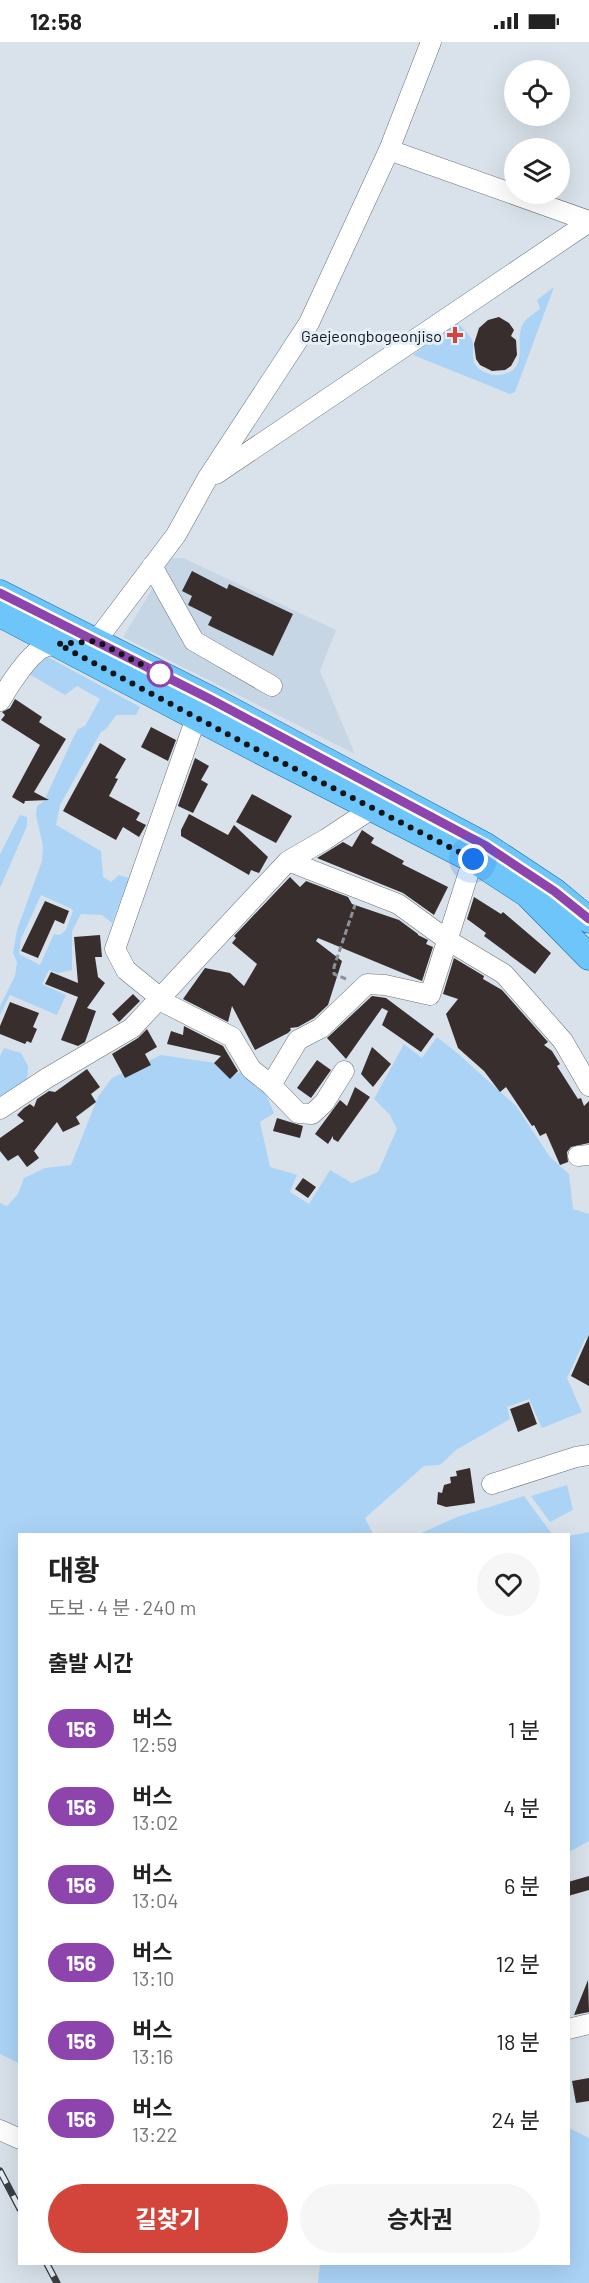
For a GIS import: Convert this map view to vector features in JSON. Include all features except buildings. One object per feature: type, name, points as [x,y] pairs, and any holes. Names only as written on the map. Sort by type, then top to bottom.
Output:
[{"type":"main road","points":[[0,593],[486,846],[554,891],[589,920]]},
{"type":"main road","points":[[0,614],[473,859],[527,894],[589,957]]},
{"type":"street","points":[[0,701],[33,656],[43,647],[96,641],[176,535],[207,479],[309,323],[389,150],[431,42]]},
{"type":"street","points":[[389,150],[589,222]]},
{"type":"street","points":[[207,479],[589,222]]},
{"type":"street","points":[[152,566],[194,640],[272,686]]},
{"type":"street","points":[[196,717],[115,949],[126,970],[153,992],[159,1000],[232,1037],[251,1069],[272,1085],[298,1113],[312,1114],[324,1103],[344,1071]]},
{"type":"street","points":[[0,1109],[47,1078],[132,1028],[288,861],[373,808]]},
{"type":"street","points":[[272,1085],[298,1040],[321,1028],[367,984],[385,985],[430,995],[449,941],[473,859]]},
{"type":"street","points":[[288,861],[398,904],[449,941],[504,974],[563,1041],[589,1086]]},
{"type":"street","points":[[492,1484],[588,1457]]},
{"type":"street","points":[[570,2029],[589,2024]]},
{"type":"street","points":[[0,2130],[18,2138]]},
{"type":"path","points":[[361,889],[334,967],[334,974],[367,984]]},
{"type":"shaded area","points":[[554,287],[515,392],[510,394],[413,355],[457,322],[472,340],[474,361],[477,367],[492,375],[508,373],[515,368],[518,362],[520,331],[523,324],[540,309],[537,300]]},
{"type":"shaded area","points":[[171,558],[183,558],[336,630],[320,671],[355,754],[123,637]]},
{"type":"shaded area","points":[[46,656],[140,707],[136,715],[116,715],[101,732],[60,805],[56,825],[101,851],[103,877],[111,882],[119,875],[129,878],[112,923],[102,915],[81,914],[72,931],[72,970],[58,973],[49,970],[42,984],[66,995],[57,1015],[10,995],[0,1015],[0,1006],[15,976],[17,962],[13,953],[17,930],[42,861],[43,846],[36,815],[37,806],[44,801],[78,729],[85,726],[100,699],[77,686],[65,695],[29,674]],"holes":[[[41,895],[72,909],[66,930],[60,935],[54,934],[40,965],[19,954],[21,939]]]},
{"type":"shaded area","points":[[20,815],[27,817],[27,826],[0,888],[0,854]]},
{"type":"shaded area","points":[[437,1037],[516,1106],[550,1157],[569,1174],[573,1209],[589,1214],[589,1337],[585,1339],[567,1378],[582,1412],[542,1428],[529,1399],[507,1407],[510,1419],[456,1450],[440,1465],[424,1466],[365,1518],[372,1533],[18,1533],[18,2063],[0,2054],[0,1203],[7,1206],[18,1194],[24,1178],[45,1168],[71,1165],[98,1097],[112,1078],[161,1055],[222,1064],[233,1075],[243,1071],[265,1092],[274,1113],[260,1122],[270,1167],[297,1175],[290,1192],[309,1204],[330,1170],[352,1183],[378,1172],[397,1129],[390,1115],[374,1099],[404,1044],[422,1058]]},
{"type":"shaded area","points":[[4,1048],[21,1053],[28,1066],[27,1080],[0,1099],[0,1056]]},
{"type":"shaded area","points":[[567,1485],[573,1510],[550,1522],[531,1496]]},
{"type":"shaded area","points":[[524,1496],[551,1533],[421,1533],[457,1517]]},
{"type":"shaded area","points":[[589,1532],[589,1841],[570,1851],[570,1536]]},
{"type":"shaded area","points":[[570,2128],[589,2138],[589,2283],[318,2283],[320,2265],[570,2265]]},
{"type":"railway","points":[[0,2171],[18,2205]]},
{"type":"railway","points":[[48,2265],[57,2283]]},
{"type":"bus line","name":"156","points":[[0,593],[210,699],[486,846],[554,891],[589,919]]},
{"type":"place","name":"Gaejeongbogeonjiso","points":[[455,335]]},
{"type":"route","points":[[160,674],[96,641],[58,644],[248,745],[473,859]]}]
